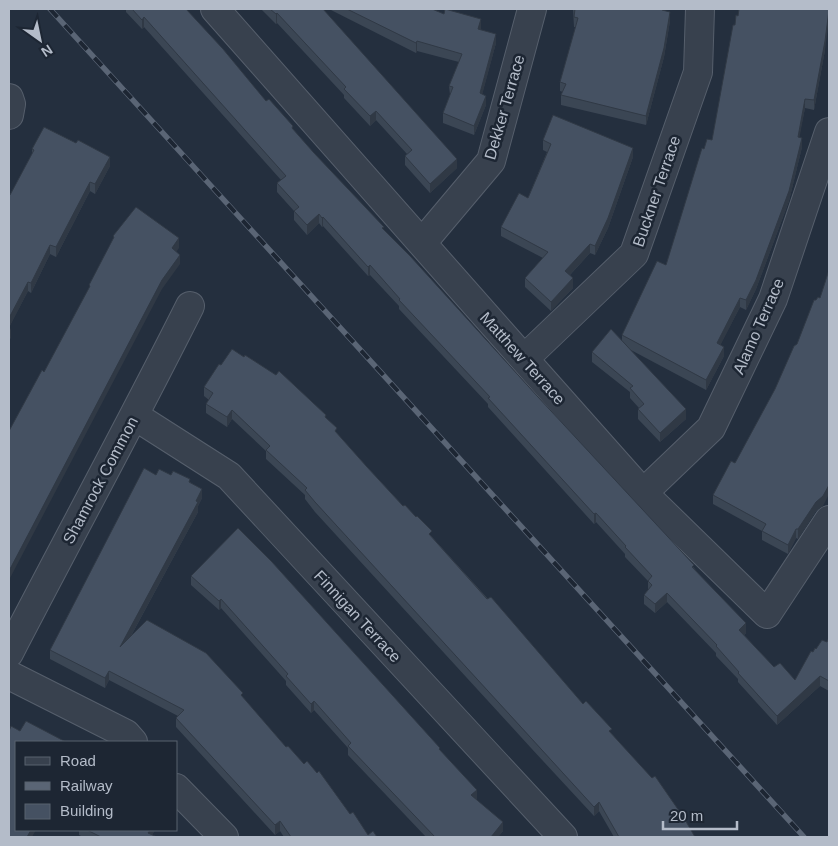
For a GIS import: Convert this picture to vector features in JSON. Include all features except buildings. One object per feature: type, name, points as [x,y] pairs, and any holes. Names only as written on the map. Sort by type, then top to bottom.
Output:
[{"type":"street","name":"Matthew Terrace","points":[[215,9],[643,493],[767,614],[829,520]]},
{"type":"street","points":[[527,9],[532,9]]},
{"type":"street","name":"Dekker Terrace","points":[[422,243],[492,161],[532,9]]},
{"type":"street","name":"Buckner Terrace","points":[[524,359],[634,254],[698,72],[700,9]]},
{"type":"street","points":[[9,98],[12,104],[9,115]]},
{"type":"street","name":"Alamo Terrace","points":[[643,493],[711,428],[773,299],[829,132]]},
{"type":"street","name":"Shamrock Common","points":[[9,653],[135,416],[190,306]]},
{"type":"street","name":"Finnigan Terrace","points":[[135,416],[229,476],[563,837]]},
{"type":"street","points":[[9,675],[126,734],[132,741]]},
{"type":"street","points":[[178,790],[224,837]]},
{"type":"railway","points":[[50,9],[804,837]]}]
